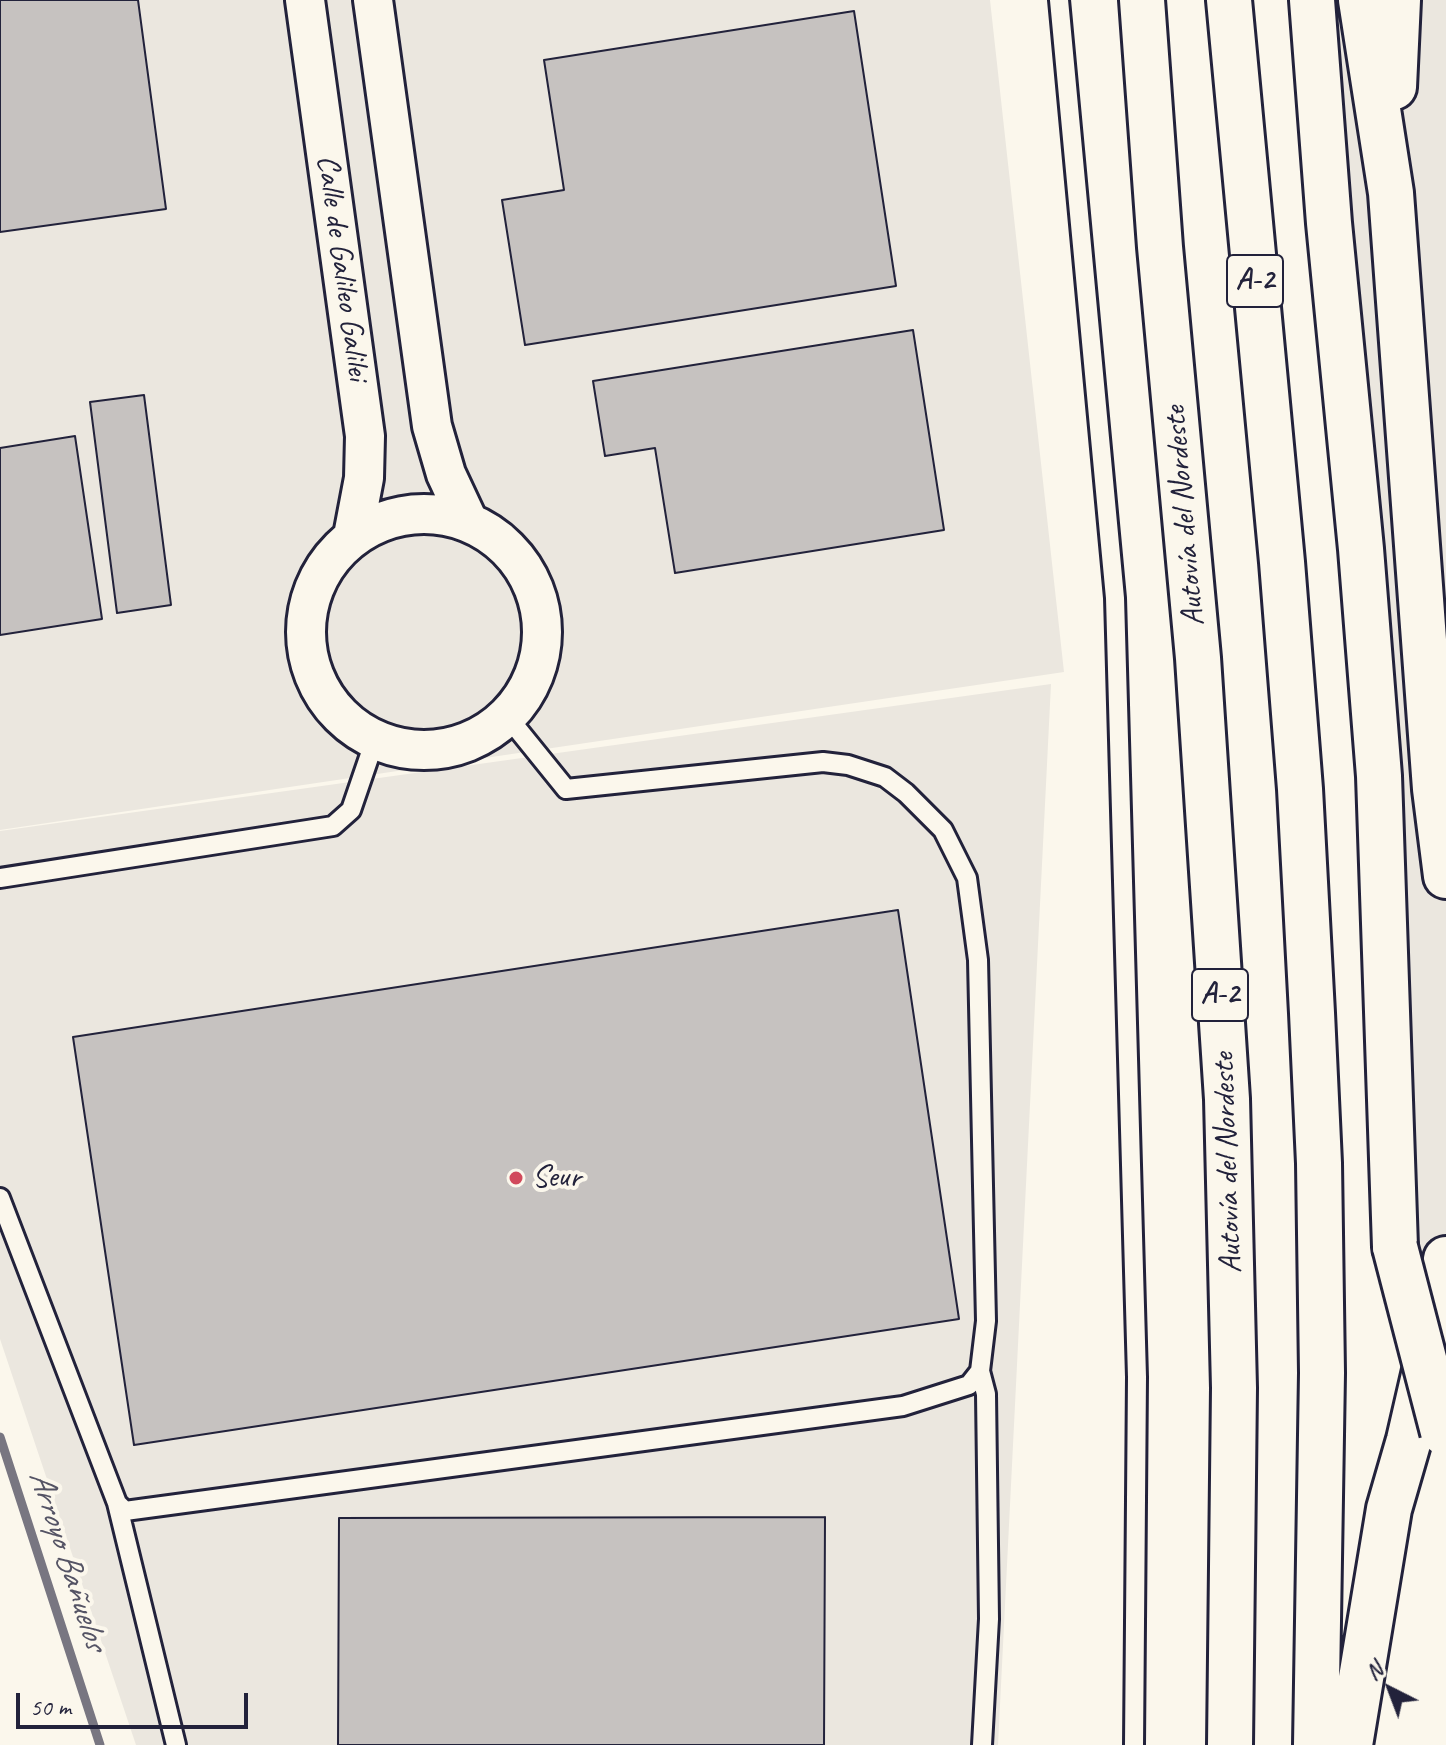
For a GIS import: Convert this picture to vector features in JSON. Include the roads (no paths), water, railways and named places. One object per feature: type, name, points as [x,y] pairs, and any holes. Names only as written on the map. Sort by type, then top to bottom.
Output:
[{"type":"main road","points":[[1118,0],[1160,247]]},
{"type":"main road","name":"A-2","points":[[1142,0],[1160,247]]},
{"type":"main road","name":"A-2","points":[[1229,0],[1284,592],[1300,789],[1312,1013],[1319,1163],[1322,1373],[1316,1745]]},
{"type":"main road","points":[[1312,0],[1379,776],[1395,1247],[1443,1432]]},
{"type":"main road","points":[[1361,0],[1391,193],[1435,789],[1446,876]]},
{"type":"main road","points":[[1391,193],[1398,0]]},
{"type":"main road","name":"Autovía del Nordeste","points":[[1160,247],[1198,658],[1227,1099],[1234,1388],[1230,1745]]},
{"type":"main road","points":[[1350,1745],[1389,1509],[1431,1347],[1446,1259]]},
{"type":"street","name":"Calle de Galileo Galilei","points":[[305,0],[365,436],[364,478],[353,536]]},
{"type":"street","name":"Calle de Galileo Galilei","points":[[373,0],[432,426],[446,474],[468,521]]},
{"type":"street","points":[[430,513],[468,521],[503,543],[527,573],[540,609],[541,647],[528,688],[507,716],[482,735],[450,748],[412,750],[375,740],[334,711],[312,674],[305,636],[313,588],[330,558],[353,536],[392,517],[430,513]]},
{"type":"lane","points":[[1059,0],[1115,598],[1137,1377],[1134,1745]]},
{"type":"lane","points":[[507,716],[566,789],[823,762],[848,765],[885,777],[943,830],[967,878],[978,960],[986,1321],[980,1371],[986,1394],[989,1619],[982,1745]]},
{"type":"lane","points":[[0,878],[333,826],[351,810],[375,740]]},
{"type":"lane","points":[[0,1198],[117,1503],[176,1745]]},
{"type":"lane","points":[[117,1503],[125,1511],[903,1406],[969,1385],[980,1371]]},
{"type":"waterway","name":"Arroyo Bañuelos","points":[[0,1437],[100,1745]]},
{"type":"place","name":"Seur","points":[[516,1178]]}]
